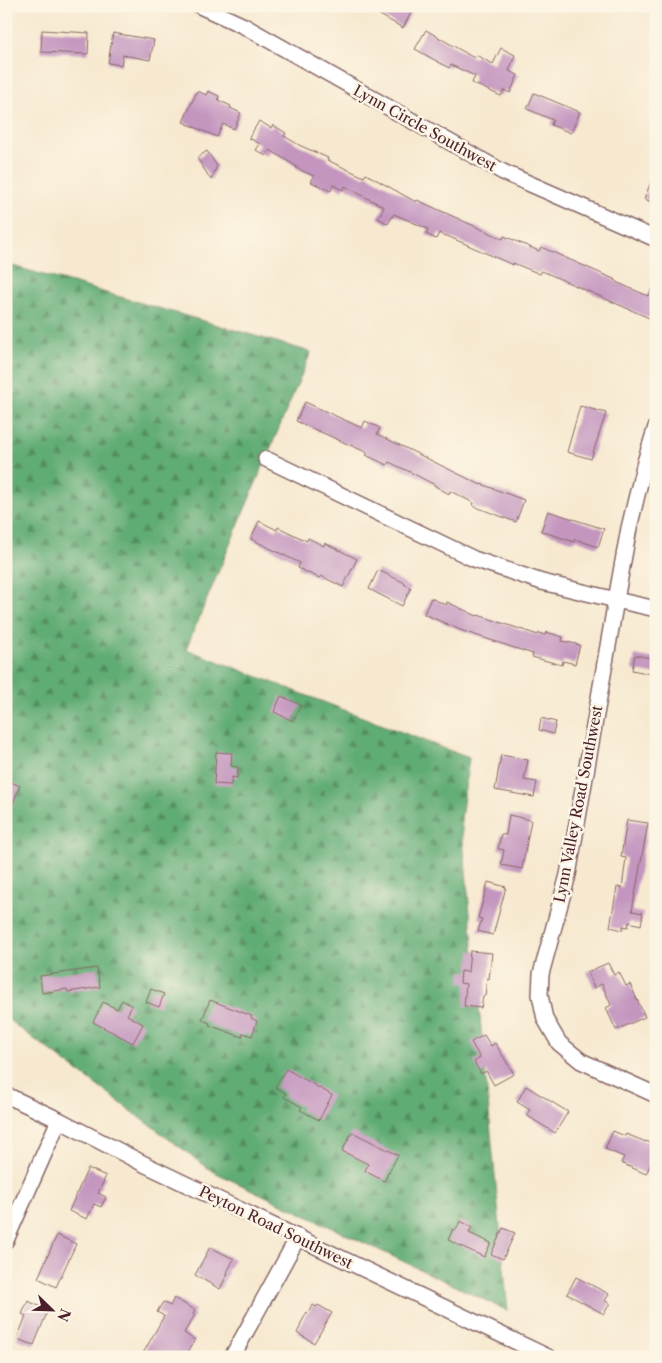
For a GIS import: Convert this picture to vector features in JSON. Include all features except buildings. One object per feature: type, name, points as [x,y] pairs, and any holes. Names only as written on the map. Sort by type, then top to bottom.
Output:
[{"type":"street","name":"Lynn Circle Southwest","points":[[200,6],[244,26],[504,172],[656,240]]},
{"type":"street","name":"Lynn Valley Road Southwest","points":[[656,427],[628,528],[568,875],[541,974],[540,995],[545,1019],[559,1043],[581,1061],[656,1095]]},
{"type":"street","points":[[266,459],[474,559],[542,582],[656,608]]},
{"type":"street","name":"Peyton Road Southwest","points":[[6,1096],[548,1357]]},
{"type":"street","points":[[6,1240],[59,1120]]},
{"type":"street","points":[[232,1357],[298,1237]]},
{"type":"green space","points":[[6,264],[311,352],[186,649],[469,758],[461,819],[508,1311],[212,1171],[6,1018]]}]
